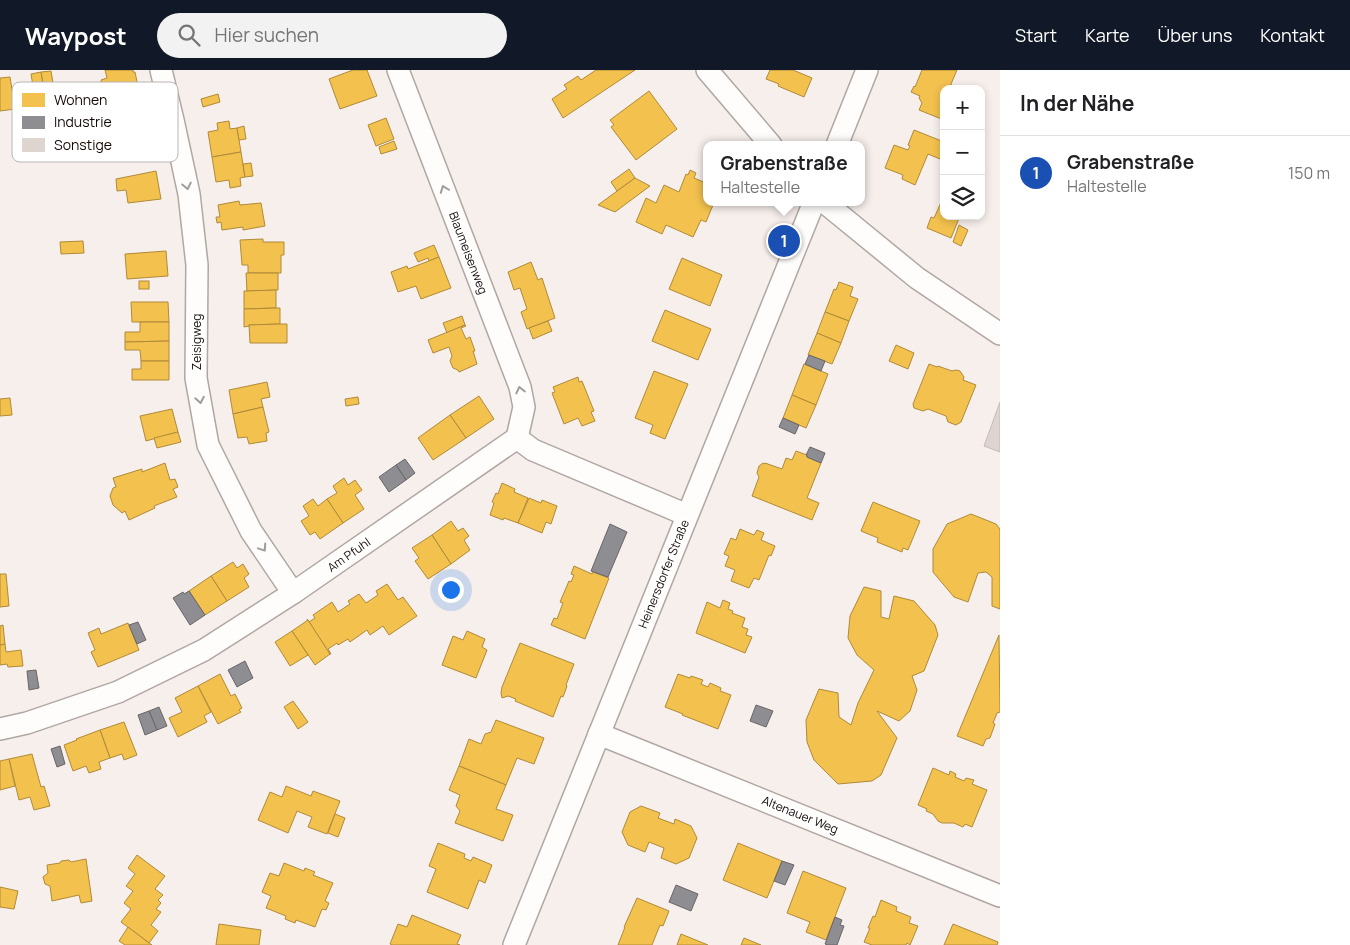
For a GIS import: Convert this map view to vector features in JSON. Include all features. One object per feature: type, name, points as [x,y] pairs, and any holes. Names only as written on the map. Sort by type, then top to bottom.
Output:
[{"type":"street","name":"Blaumeisenweg","points":[[398,70],[520,387],[524,407],[517,438]]},
{"type":"street","points":[[707,70],[767,141]]},
{"type":"street","points":[[839,141],[867,70]]},
{"type":"street","name":"Zeisigweg","points":[[178,143],[189,194],[197,265],[196,378],[208,445],[251,531],[293,593]]},
{"type":"street","name":"Heinersdorfer Straße","points":[[514,945],[812,206]]},
{"type":"street","points":[[829,206],[917,278],[1000,334]]},
{"type":"street","name":"Am Pfuhl","points":[[0,729],[27,723],[118,692],[204,650],[293,593],[517,438]]},
{"type":"street","points":[[517,438],[533,450],[687,515]]},
{"type":"street","name":"Altenauer Weg","points":[[599,734],[1000,896]]},
{"type":"building: Wohnen","points":[[105,70],[133,70],[137,82],[101,82],[101,80],[107,78]]},
{"type":"building: Wohnen","points":[[353,70],[367,70],[377,96],[340,109],[329,79]]},
{"type":"building: Wohnen","points":[[596,70],[635,70],[563,118],[552,99],[567,89],[564,85],[578,76],[581,80]]},
{"type":"building: Wohnen","points":[[770,70],[793,70],[812,78],[804,97],[766,79]]},
{"type":"building: Wohnen","points":[[922,70],[957,70],[951,85],[940,85],[940,118],[919,110],[922,103],[919,98],[920,96],[911,92]]},
{"type":"building: Wohnen","points":[[51,71],[53,82],[43,82],[41,72]]},
{"type":"building: Wohnen","points":[[41,72],[43,82],[32,82],[31,74]]},
{"type":"building: Wohnen","points":[[10,77],[12,109],[0,111],[0,78]]},
{"type":"building: Wohnen","points":[[649,91],[677,129],[636,160],[611,127],[614,125],[610,120]]},
{"type":"building: Wohnen","points":[[218,94],[220,102],[203,107],[201,99]]},
{"type":"building: Wohnen","points":[[386,118],[394,139],[376,146],[368,125]]},
{"type":"building: Wohnen","points":[[229,121],[230,129],[237,128],[241,152],[212,157],[208,132],[218,130],[217,123]]},
{"type":"building: Wohnen","points":[[244,126],[246,139],[239,140],[237,128]]},
{"type":"building: Wohnen","points":[[914,130],[940,140],[940,159],[928,154],[915,185],[902,179],[903,175],[885,168],[894,145],[908,150],[910,146],[908,145]]},
{"type":"building: Wohnen","points":[[394,141],[397,149],[381,154],[379,147]]},
{"type":"building: Wohnen","points":[[241,152],[245,177],[240,178],[241,186],[230,188],[229,180],[216,182],[212,157]]},
{"type":"building: Wohnen","points":[[251,163],[253,176],[245,177],[243,164]]},
{"type":"building: Wohnen","points":[[629,169],[635,178],[617,191],[611,182]]},
{"type":"building: Wohnen","points":[[690,170],[696,173],[694,178],[703,182],[703,206],[713,206],[706,222],[701,220],[693,237],[666,225],[662,234],[636,222],[646,198],[656,203],[664,185],[679,192],[686,174],[688,175]]},
{"type":"building: Wohnen","points":[[156,171],[161,199],[128,203],[126,190],[117,191],[116,179]]},
{"type":"building: Wohnen","points":[[635,178],[650,186],[615,212],[598,205]]},
{"type":"building: Wohnen","points":[[239,201],[240,205],[261,203],[265,226],[243,230],[243,227],[222,230],[221,222],[217,223],[216,217],[220,217],[218,205]]},
{"type":"building: Wohnen","points":[[940,205],[940,220],[958,220],[951,238],[927,228],[931,217],[934,218]]},
{"type":"building: Wohnen","points":[[959,225],[968,230],[961,246],[953,242]]},
{"type":"building: Wohnen","points":[[263,239],[263,242],[284,242],[284,255],[281,255],[281,273],[248,273],[248,265],[242,265],[240,240]]},
{"type":"building: Wohnen","points":[[83,241],[84,253],[61,254],[60,242]]},
{"type":"building: Wohnen","points":[[434,245],[439,257],[429,261],[428,258],[418,262],[414,253]]},
{"type":"building: Wohnen","points":[[166,251],[168,276],[127,279],[125,254]]},
{"type":"building: Wohnen","points":[[439,257],[451,288],[421,299],[416,286],[398,292],[391,272],[407,266],[408,269]]},
{"type":"building: Wohnen","points":[[682,258],[722,275],[710,306],[669,289]]},
{"type":"building: Wohnen","points":[[531,262],[538,280],[542,278],[555,318],[527,329],[521,312],[527,309],[520,288],[514,290],[508,272]]},
{"type":"building: Wohnen","points":[[246,273],[278,273],[278,290],[247,291]]},
{"type":"building: Wohnen","points":[[139,281],[149,281],[149,289],[139,289]]},
{"type":"building: Wohnen","points":[[839,282],[853,287],[850,296],[858,299],[849,321],[825,312],[834,289],[836,290]]},
{"type":"building: Wohnen","points":[[276,290],[276,308],[244,309],[244,291]]},
{"type":"building: Wohnen","points":[[131,302],[168,302],[169,322],[132,322]]},
{"type":"building: Wohnen","points":[[280,308],[280,324],[249,325],[244,327],[244,309]]},
{"type":"building: Wohnen","points":[[665,310],[711,329],[698,360],[652,341]]},
{"type":"building: Wohnen","points":[[825,312],[849,321],[841,343],[817,333]]},
{"type":"building: Wohnen","points":[[462,316],[465,325],[447,333],[443,323]]},
{"type":"building: Wohnen","points":[[548,321],[552,331],[533,339],[529,328]]},
{"type":"building: Wohnen","points":[[140,322],[169,322],[169,341],[125,342],[125,332],[140,332]]},
{"type":"building: Wohnen","points":[[287,324],[287,343],[250,343],[249,325]]},
{"type":"building: Wohnen","points":[[465,325],[461,328],[466,339],[470,337],[477,364],[459,372],[453,368],[450,361],[452,356],[449,347],[433,353],[428,340]]},
{"type":"building: Wohnen","points":[[817,333],[841,343],[832,364],[808,355]]},
{"type":"building: Wohnen","points":[[169,341],[169,361],[141,361],[140,350],[125,350],[125,342]]},
{"type":"building: Wohnen","points":[[896,345],[914,353],[908,369],[889,361]]},
{"type":"building: Wohnen","points":[[141,361],[169,361],[169,380],[132,380],[132,369],[141,369]]},
{"type":"building: Wohnen","points":[[804,364],[828,374],[816,405],[792,395]]},
{"type":"building: Wohnen","points":[[929,364],[952,371],[960,371],[964,377],[963,380],[976,385],[961,422],[956,425],[948,422],[946,416],[928,409],[923,411],[914,408],[913,404]]},
{"type":"building: Wohnen","points":[[654,371],[688,384],[665,439],[650,433],[653,425],[635,418]]},
{"type":"building: Wohnen","points":[[578,377],[579,382],[582,381],[594,411],[591,412],[595,421],[582,426],[578,418],[564,424],[552,393],[555,392],[553,387]]},
{"type":"building: Wohnen","points":[[267,382],[270,397],[261,399],[263,407],[233,414],[229,390]]},
{"type":"building: Wohnen","points":[[792,395],[816,405],[806,428],[783,418]]},
{"type":"building: Wohnen","points":[[479,396],[494,419],[466,438],[450,415]]},
{"type":"building: Wohnen","points":[[358,397],[359,404],[346,406],[345,399]]},
{"type":"building: Wohnen","points":[[10,398],[12,415],[0,416],[0,399]]},
{"type":"building: Wohnen","points":[[263,407],[269,432],[266,433],[267,441],[249,444],[247,437],[238,438],[233,414]]},
{"type":"building: Wohnen","points":[[172,409],[178,432],[146,441],[140,416]]},
{"type":"building: Wohnen","points":[[450,415],[466,438],[433,460],[418,438]]},
{"type":"building: Wohnen","points":[[178,432],[181,442],[157,448],[154,438]]},
{"type":"building: Wohnen","points":[[796,451],[821,463],[807,498],[819,503],[812,520],[752,496],[759,477],[757,473],[759,466],[765,463],[782,469],[786,458],[792,460]]},
{"type":"building: Wohnen","points":[[165,463],[170,480],[175,479],[178,487],[173,489],[177,497],[154,506],[155,508],[129,520],[125,511],[122,513],[113,505],[110,496],[113,488],[116,487],[113,478],[142,469],[142,472]]},
{"type":"building: Wohnen","points":[[344,478],[348,485],[355,480],[362,490],[355,495],[364,509],[343,523],[327,499],[337,493],[333,486]]},
{"type":"building: Wohnen","points":[[502,483],[515,489],[514,492],[528,498],[518,523],[490,515],[494,503],[492,502],[496,493],[498,494]]},
{"type":"building: Wohnen","points":[[529,498],[541,503],[542,500],[557,506],[551,524],[546,522],[542,533],[518,523]]},
{"type":"building: Wohnen","points":[[313,499],[318,506],[327,499],[343,523],[320,539],[315,532],[310,535],[301,521],[309,516],[303,506]]},
{"type":"building: Wohnen","points":[[873,502],[920,521],[908,550],[903,548],[902,552],[877,542],[878,538],[861,531]]},
{"type":"building: Wohnen","points":[[971,514],[996,524],[1000,529],[1000,609],[992,606],[992,577],[986,572],[978,573],[968,602],[954,597],[933,572],[933,549],[947,524]]},
{"type":"building: Wohnen","points":[[451,521],[458,531],[463,528],[469,536],[464,540],[470,550],[451,564],[432,535]]},
{"type":"building: Wohnen","points":[[740,529],[754,535],[757,530],[764,533],[761,540],[775,546],[771,556],[769,555],[759,580],[754,578],[749,588],[731,581],[735,570],[725,566],[729,556],[724,554],[731,538],[736,540]]},
{"type":"building: Wohnen","points":[[432,535],[451,564],[428,579],[415,561],[419,558],[412,548]]},
{"type":"building: Wohnen","points":[[233,562],[237,568],[243,564],[249,574],[244,578],[249,587],[227,601],[211,576]]},
{"type":"building: Wohnen","points":[[574,566],[592,574],[593,572],[609,578],[585,639],[551,625],[554,618],[557,619],[563,603],[560,602],[569,581],[571,582],[574,575],[571,574]]},
{"type":"building: Wohnen","points":[[0,574],[6,574],[9,606],[0,607]]},
{"type":"building: Wohnen","points":[[211,576],[227,601],[205,615],[189,591]]},
{"type":"building: Wohnen","points":[[387,584],[398,600],[403,597],[417,616],[389,635],[383,626],[370,635],[367,630],[350,642],[348,639],[338,645],[337,643],[328,649],[330,654],[307,619],[309,622],[315,618],[313,615],[332,602],[338,612],[350,604],[348,601],[359,594],[366,603],[378,595],[376,591]]},
{"type":"building: Wohnen","points":[[864,587],[881,591],[881,617],[889,619],[894,596],[914,601],[935,625],[938,635],[924,671],[912,676],[917,690],[910,711],[899,721],[877,711],[897,738],[881,775],[872,781],[838,784],[814,760],[807,742],[806,720],[819,689],[838,693],[839,717],[851,725],[858,703],[874,670],[857,655],[848,638],[850,616]]},
{"type":"building: Wohnen","points":[[723,600],[730,603],[728,609],[733,611],[732,613],[745,618],[742,627],[748,629],[746,635],[752,637],[745,653],[696,633],[707,602],[720,608]]},
{"type":"building: Wohnen","points":[[308,620],[330,654],[315,665],[292,631]]},
{"type":"building: Wohnen","points":[[128,623],[139,650],[98,667],[91,652],[95,650],[88,633],[99,628],[101,634]]},
{"type":"building: Wohnen","points":[[3,625],[5,644],[0,645],[0,626]]},
{"type":"building: Wohnen","points":[[292,631],[308,655],[290,666],[275,642]]},
{"type":"building: Wohnen","points":[[467,631],[485,639],[482,647],[487,650],[476,678],[442,665],[453,636],[463,640]]},
{"type":"building: Wohnen","points":[[999,635],[1000,712],[997,713],[993,723],[995,724],[990,738],[986,739],[983,746],[957,736]]},
{"type":"building: Wohnen","points":[[520,643],[574,664],[563,697],[561,696],[553,717],[515,701],[516,699],[508,696],[502,698],[502,687]]},
{"type":"building: Wohnen","points":[[5,644],[6,652],[21,650],[23,666],[8,667],[7,664],[0,665],[0,645]]},
{"type":"building: Wohnen","points":[[220,674],[231,696],[235,694],[242,708],[239,710],[241,712],[218,724],[198,686]]},
{"type":"building: Wohnen","points":[[678,674],[703,680],[701,684],[708,687],[710,683],[721,688],[720,691],[731,695],[718,729],[665,707]]},
{"type":"building: Wohnen","points":[[198,686],[211,712],[204,716],[207,722],[178,737],[169,718],[182,712],[175,698]]},
{"type":"building: Wohnen","points":[[293,701],[308,722],[298,729],[284,707]]},
{"type":"building: Wohnen","points":[[496,720],[544,738],[534,764],[517,758],[506,785],[459,766],[469,739],[481,744],[485,734],[491,732]]},
{"type":"building: Wohnen","points":[[124,722],[137,755],[124,760],[122,754],[110,758],[100,730]]},
{"type":"building: Wohnen","points":[[100,730],[110,758],[99,762],[101,769],[89,773],[86,766],[73,771],[64,745]]},
{"type":"building: Wohnen","points":[[32,754],[41,787],[44,786],[50,806],[34,810],[30,797],[19,800],[9,759]]},
{"type":"building: Wohnen","points":[[9,759],[15,786],[0,790],[0,761]]},
{"type":"building: Wohnen","points":[[459,766],[506,785],[496,809],[513,815],[503,841],[455,823],[460,811],[456,806],[460,795],[449,790]]},
{"type":"building: Wohnen","points":[[933,768],[949,775],[950,771],[956,774],[955,777],[964,781],[966,778],[974,780],[972,784],[987,790],[972,827],[965,824],[963,827],[954,823],[942,823],[933,814],[926,811],[927,809],[918,805]]},
{"type":"building: Wohnen","points":[[286,786],[311,796],[313,791],[340,801],[327,834],[308,827],[312,817],[297,811],[288,833],[258,820],[270,792],[282,797]]},
{"type":"building: Wohnen","points":[[641,806],[660,813],[658,818],[674,824],[675,819],[691,826],[697,838],[689,858],[676,864],[661,858],[664,848],[649,842],[645,852],[628,845],[622,832],[630,812]]},
{"type":"building: Wohnen","points":[[335,814],[345,818],[338,837],[328,833]]},
{"type":"building: Wohnen","points":[[438,843],[465,854],[464,858],[471,861],[473,857],[492,865],[485,883],[479,880],[468,909],[427,892],[436,869],[429,866]]},
{"type":"building: Wohnen","points":[[738,843],[782,861],[767,898],[723,880]]},
{"type":"building: Wohnen","points":[[137,855],[165,876],[155,889],[163,895],[158,900],[161,903],[156,909],[161,912],[151,925],[158,931],[149,943],[121,922],[131,909],[124,903],[133,891],[126,886],[135,874],[128,868]]},
{"type":"building: Wohnen","points":[[86,859],[92,901],[81,903],[79,895],[52,901],[50,886],[45,884],[43,877],[48,873],[47,865],[60,863],[61,861],[69,860],[71,862]]},
{"type":"building: Wohnen","points":[[284,863],[304,871],[305,868],[315,872],[313,875],[333,883],[325,901],[329,903],[326,910],[322,909],[315,927],[296,920],[295,923],[285,919],[286,916],[266,908],[271,896],[262,892],[270,873],[279,876]]},
{"type":"building: Wohnen","points":[[803,871],[846,888],[826,940],[806,932],[810,922],[787,913]]},
{"type":"building: Wohnen","points":[[0,887],[18,891],[14,909],[0,907]]},
{"type":"building: Wohnen","points":[[637,898],[669,911],[663,926],[660,925],[652,945],[618,945],[624,927]]},
{"type":"building: Wohnen","points":[[881,900],[897,907],[896,911],[911,917],[909,923],[918,926],[910,945],[907,943],[906,945],[872,945],[864,942],[870,928],[868,928],[873,916],[875,917]]},
{"type":"building: Wohnen","points":[[412,915],[461,935],[457,944],[460,945],[390,944],[398,924],[407,927]]},
{"type":"building: Wohnen","points":[[219,924],[261,930],[259,945],[216,945]]},
{"type":"building: Wohnen","points":[[953,924],[998,942],[997,945],[944,945]]},
{"type":"building: Wohnen","points":[[128,927],[152,945],[125,945],[119,941]]},
{"type":"building: Wohnen","points":[[681,934],[708,945],[677,945]]},
{"type":"building: Wohnen","points":[[744,938],[761,945],[741,945]]},
{"type":"building: Industrie","points":[[809,355],[825,361],[821,371],[805,364]]},
{"type":"building: Industrie","points":[[783,418],[799,425],[795,434],[779,427]]},
{"type":"building: Industrie","points":[[810,447],[825,453],[821,463],[807,457],[806,455]]},
{"type":"building: Industrie","points":[[405,459],[415,473],[406,480],[396,465]]},
{"type":"building: Industrie","points":[[396,465],[406,480],[389,492],[379,477]]},
{"type":"building: Industrie","points":[[610,524],[627,532],[608,577],[591,571]]},
{"type":"building: Industrie","points":[[189,591],[205,615],[190,625],[173,598]]},
{"type":"building: Industrie","points":[[138,622],[146,640],[137,644],[129,625]]},
{"type":"building: Industrie","points":[[245,661],[253,678],[237,687],[228,670]]},
{"type":"building: Industrie","points":[[36,670],[39,688],[29,690],[27,671]]},
{"type":"building: Industrie","points":[[756,705],[773,711],[766,727],[750,721]]},
{"type":"building: Industrie","points":[[159,707],[167,726],[157,730],[149,711]]},
{"type":"building: Industrie","points":[[149,711],[157,730],[145,735],[138,715]]},
{"type":"building: Industrie","points":[[60,746],[65,764],[57,767],[51,749]]},
{"type":"building: Industrie","points":[[782,861],[794,865],[785,885],[774,881]]},
{"type":"building: Industrie","points":[[676,885],[698,894],[691,911],[669,902]]},
{"type":"building: Industrie","points":[[835,917],[842,920],[840,925],[844,926],[837,945],[828,945],[825,944]]},
{"type":"building: Sonstige","points":[[1000,402],[1000,452],[984,446]]},
{"type":"place","name":"Grabenstraße","points":[[784,241]]}]
